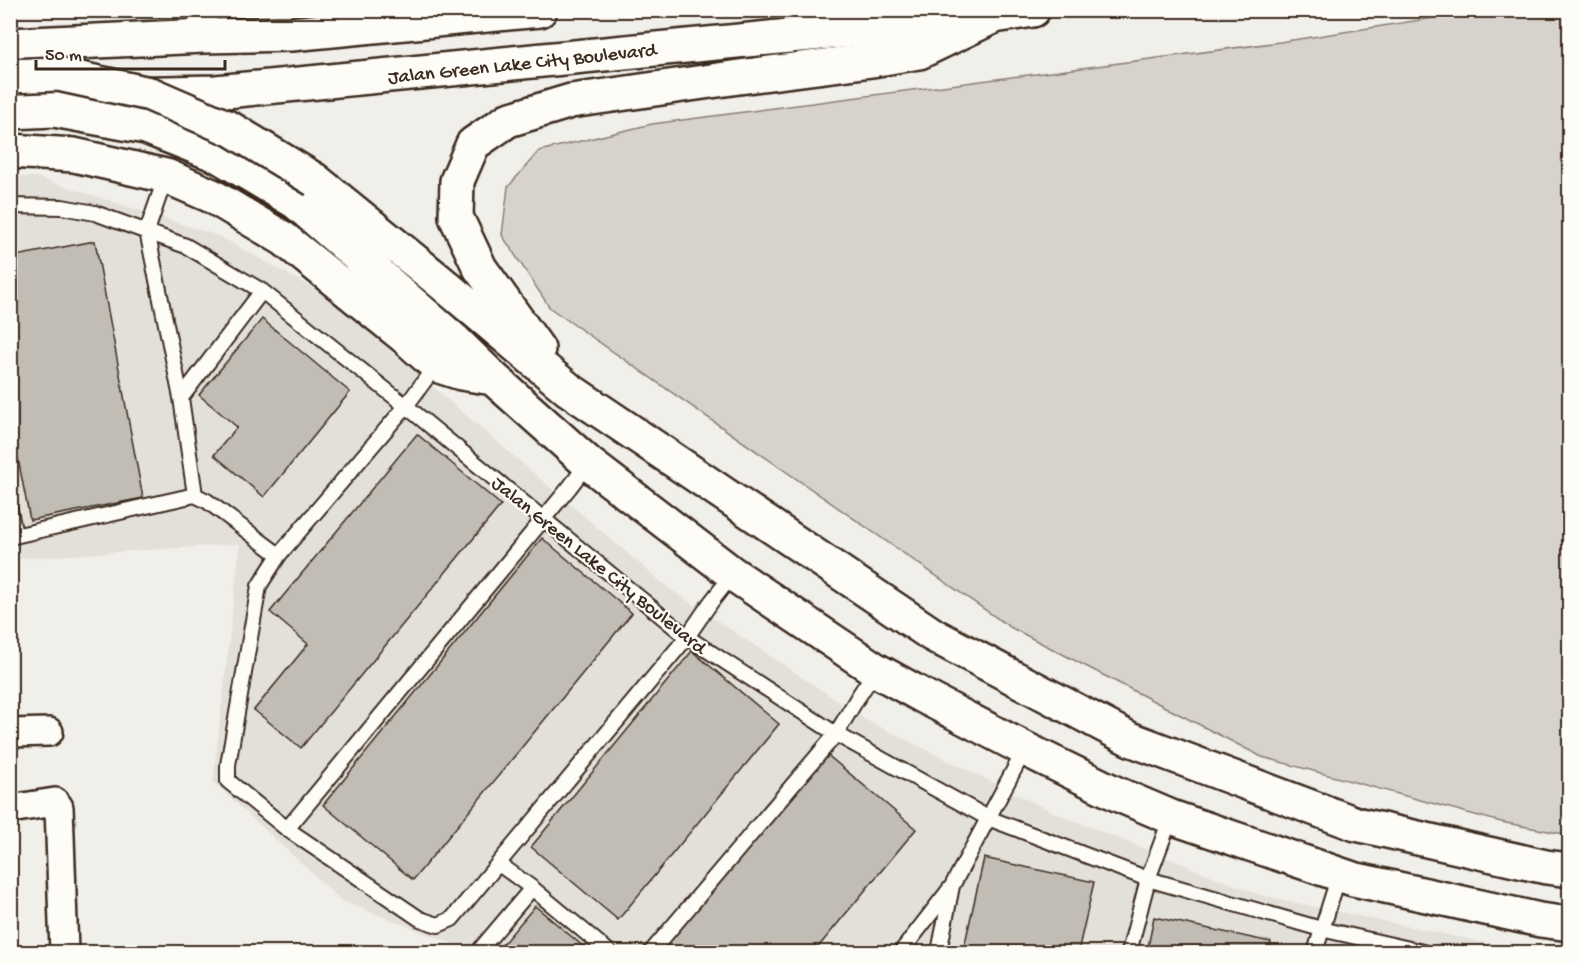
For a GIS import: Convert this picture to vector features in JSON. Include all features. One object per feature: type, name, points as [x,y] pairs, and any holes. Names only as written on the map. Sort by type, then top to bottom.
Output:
[{"type":"main road","points":[[10,45],[203,23],[291,34],[540,10]]},
{"type":"main road","name":"Jalan Green Lake City Boulevard","points":[[10,96],[216,92],[994,16],[1033,10]]},
{"type":"main road","points":[[568,389],[480,268],[456,217],[457,181],[473,144],[508,120],[571,101],[919,52],[994,16]]},
{"type":"main road","points":[[10,76],[58,74],[150,94],[231,129],[305,191],[493,378],[588,463],[734,574],[876,670],[1025,749],[1117,794],[1171,817],[1339,875],[1540,920],[1569,924]]},
{"type":"main road","points":[[10,112],[54,110],[146,127],[305,191],[437,279],[568,389],[933,635],[1130,739],[1356,825],[1546,867],[1569,870]]},
{"type":"main road","points":[[10,151],[74,156],[166,176],[212,196],[284,239],[436,365],[460,373],[493,378]]},
{"type":"street","points":[[10,732],[49,732]]},
{"type":"street","points":[[10,809],[55,802],[59,807],[64,952]]},
{"type":"lane","points":[[166,176],[147,231],[181,398],[195,495]]},
{"type":"lane","name":"Jalan Green Lake City Boulevard","points":[[10,206],[62,207],[95,213],[186,246],[262,291],[406,405],[687,637],[836,734],[988,818],[1148,879],[1321,929],[1423,952]]},
{"type":"lane","points":[[181,398],[262,291]]},
{"type":"lane","points":[[436,365],[406,405],[279,555],[259,586],[228,765],[228,782],[287,829],[420,919],[438,925],[452,919],[687,637],[734,574]]},
{"type":"lane","points":[[287,829],[588,463]]},
{"type":"lane","points":[[10,510],[13,537],[195,495],[207,501],[279,555]]},
{"type":"lane","points":[[651,952],[836,734],[876,670]]},
{"type":"lane","points":[[901,952],[952,886],[1025,749]]},
{"type":"lane","points":[[1129,952],[1148,879],[1171,817]]},
{"type":"lane","points":[[499,864],[532,888],[609,952]]},
{"type":"lane","points":[[1315,952],[1339,875]]},
{"type":"lane","points":[[939,952],[952,886]]},
{"type":"lane","points":[[478,952],[532,888]]},
{"type":"shaded area","points":[[1484,10],[1569,11],[1569,835],[1501,822],[1262,757],[1010,627],[550,308],[502,235],[508,187],[539,151],[652,124],[1280,42]]},
{"type":"shaded area","points":[[11,177],[36,177],[219,236],[324,294],[667,587],[866,720],[1055,813],[1260,895],[1482,942],[1556,952],[461,952],[463,948],[342,901],[213,782],[240,544],[11,559]]},
{"type":"building","points":[[95,241],[143,498],[30,520],[10,418],[10,257]]},
{"type":"building","points":[[262,319],[350,392],[264,497],[214,455],[237,427],[199,395]]},
{"type":"building","points":[[417,434],[501,505],[301,748],[254,710],[308,644],[270,612]]},
{"type":"building","points":[[542,538],[632,613],[413,880],[323,805]]},
{"type":"building","points":[[692,651],[779,724],[618,920],[531,847]]},
{"type":"building","points":[[825,753],[916,829],[814,952],[674,952],[666,946]]},
{"type":"building","points":[[984,858],[1094,882],[1078,952],[963,952]]},
{"type":"building","points":[[535,906],[590,952],[496,952]]},
{"type":"building","points":[[1154,917],[1271,942],[1269,952],[1147,952]]}]
